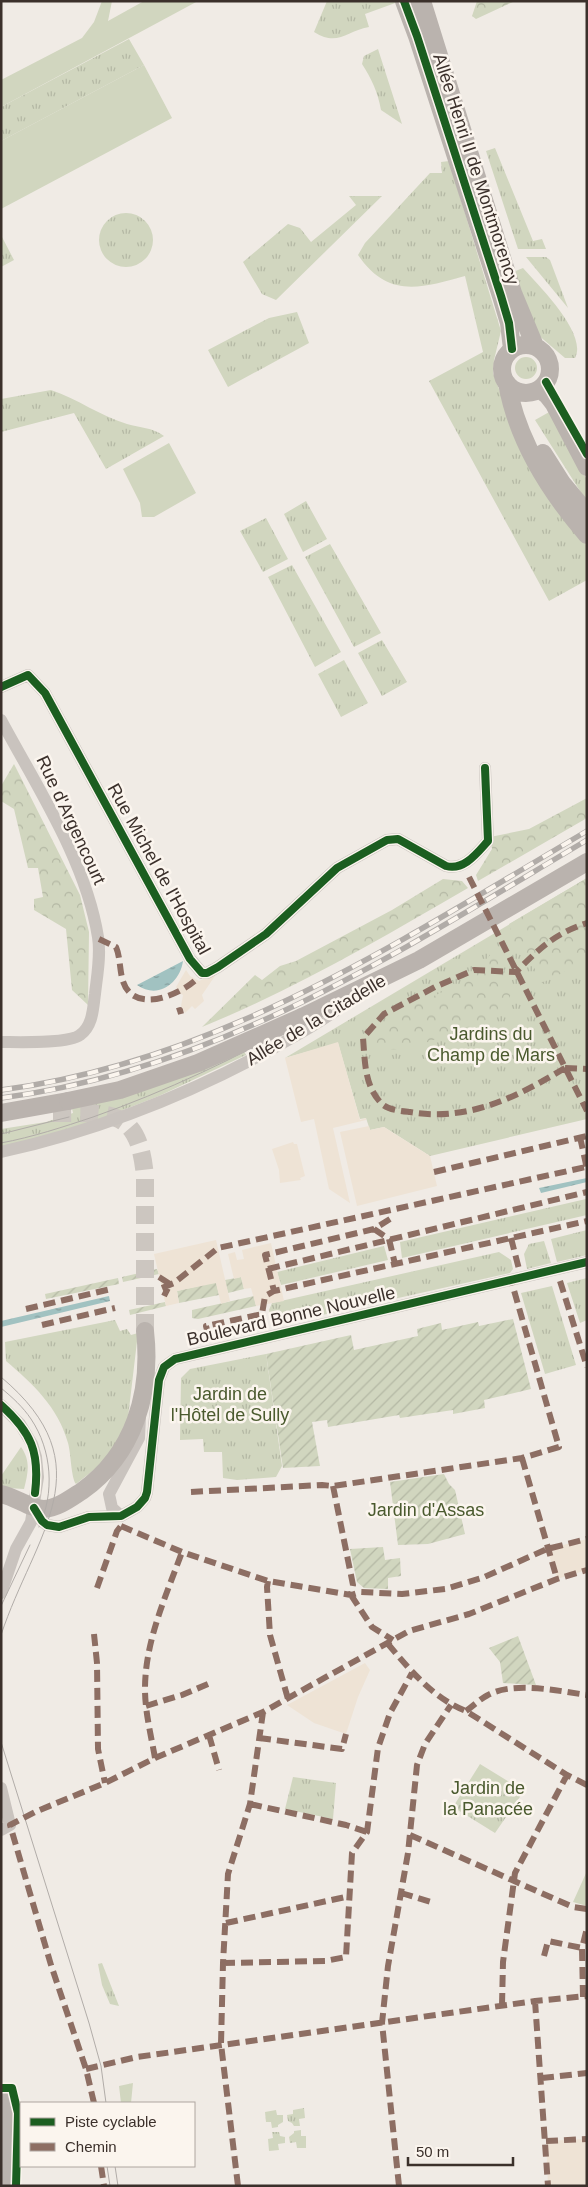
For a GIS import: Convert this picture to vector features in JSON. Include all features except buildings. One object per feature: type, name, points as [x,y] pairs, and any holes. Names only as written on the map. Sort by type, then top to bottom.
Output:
[{"type":"street","name":"Allée Henri II de Montmorency","points":[[404,1],[501,296],[509,323],[512,349]]},
{"type":"street","name":"Allée Henri II de Montmorency","points":[[422,1],[513,293],[535,346]]},
{"type":"street","points":[[587,467],[547,394],[533,391],[512,389],[507,383],[502,373],[503,362],[512,349],[523,344],[535,346],[547,356],[550,364],[548,379],[533,391],[520,410],[524,421],[562,483],[587,513]]},
{"type":"street","points":[[507,383],[512,412],[527,445],[547,483],[587,535]]},
{"type":"street","name":"Rue Michel de l'Hospital","points":[[1,687],[28,675],[41,687],[190,959],[202,973],[208,973],[218,967],[266,934],[338,868],[387,840],[398,839],[452,868],[459,867],[488,841],[486,768]]},
{"type":"street","name":"Rue d'Argencourt","points":[[1,720],[73,859],[92,910],[99,939],[99,951],[93,1014],[82,1034],[70,1040],[1,1042]]},
{"type":"street","name":"Allée de la Citadelle","points":[[1,1152],[54,1140],[93,1128],[191,1090],[299,1034],[344,1006],[370,985],[419,960],[587,862]]},
{"type":"street","points":[[1,1113],[120,1090],[198,1063],[370,985]]},
{"type":"street","points":[[1,1122],[54,1113]]},
{"type":"street","name":"Boulevard Bonne Nouvelle","points":[[121,1516],[137,1507],[145,1498],[147,1492],[159,1380],[168,1362],[196,1353],[587,1262]]},
{"type":"street","points":[[121,1516],[112,1508],[109,1494],[139,1438],[148,1351],[145,1331]]},
{"type":"street","points":[[1,1405],[20,1424],[32,1444],[38,1466],[31,1522],[16,1549],[1,1593]]},
{"type":"street","points":[[1,1494],[17,1498],[34,1508],[44,1509],[66,1502],[97,1480],[117,1457],[140,1414]]},
{"type":"street","points":[[34,1508],[42,1521],[54,1527],[89,1518],[121,1516]]},
{"type":"street","points":[[1,1788],[5,1828]]},
{"type":"street","points":[[1,2092],[11,2139],[10,2186]]},
{"type":"green space","points":[[102,1],[112,1],[108,21],[144,1],[198,1],[1,107],[1,80],[82,38],[94,22]]},
{"type":"green space","points":[[327,1],[398,2],[365,14],[369,27],[342,37],[329,38],[314,32]]},
{"type":"green space","points":[[477,1],[515,1],[476,19],[472,16]]},
{"type":"green space","points":[[129,39],[144,65],[1,141],[1,107]]},
{"type":"green space","points":[[378,49],[402,124],[381,110],[374,85],[362,64],[364,56]]},
{"type":"green space","points":[[144,65],[172,118],[1,209],[1,141]]},
{"type":"green space","points":[[495,148],[533,241],[542,239],[546,249],[518,249],[486,151]]},
{"type":"green space","points":[[449,161],[501,331],[493,373],[502,397],[551,499],[587,546],[587,580],[549,601],[429,381],[483,352],[465,276],[420,286],[393,284],[381,279],[369,269],[358,255],[365,243],[430,173],[442,173],[441,162]]},
{"type":"green space","points":[[349,196],[382,196],[276,300],[262,294],[243,262],[288,224],[300,228],[311,242],[356,205]]},
{"type":"green space","points":[[126,213],[136,215],[145,221],[151,230],[153,240],[151,250],[145,259],[136,265],[126,267],[116,265],[107,259],[101,250],[99,240],[101,230],[107,221],[116,215]]},
{"type":"green space","points":[[1,238],[14,260],[1,267]]},
{"type":"green space","points":[[526,257],[546,257],[550,260],[568,308]]},
{"type":"green space","points":[[523,268],[560,311],[575,336],[577,348],[575,358],[565,358],[537,334],[513,272]]},
{"type":"green space","points":[[297,312],[309,343],[228,387],[208,350],[269,318]]},
{"type":"green space","points":[[526,357],[534,360],[537,368],[534,376],[526,379],[518,376],[515,368],[518,360]]},
{"type":"green space","points":[[51,390],[117,421],[150,429],[164,436],[106,469],[74,413],[1,432],[1,399]]},
{"type":"green space","points":[[551,411],[587,480],[587,502],[535,420]]},
{"type":"green space","points":[[169,443],[196,493],[154,517],[142,517],[140,503],[123,469]]},
{"type":"green space","points":[[306,501],[327,539],[303,552],[284,514]]},
{"type":"green space","points":[[266,518],[288,559],[263,572],[240,531]]},
{"type":"green space","points":[[330,544],[381,633],[354,647],[305,557]]},
{"type":"green space","points":[[292,565],[341,652],[315,667],[268,577]]},
{"type":"green space","points":[[382,640],[407,682],[382,696],[358,653]]},
{"type":"green space","points":[[344,660],[368,703],[341,717],[318,674]]},
{"type":"green space","points":[[14,764],[80,895],[89,932],[88,1005],[72,990],[66,929],[34,910],[34,899],[43,897],[38,868],[28,868],[14,809],[1,801],[1,786]]},
{"type":"green space","points":[[587,798],[587,818],[478,881],[476,875],[492,849],[490,837],[529,829]]},
{"type":"green space","name":"Jardins du Champ de Mars","points":[[587,878],[587,1119],[430,1156],[384,1127],[370,1130],[366,1118],[360,1119],[338,1043],[285,1058]]},
{"type":"green space","points":[[587,878],[587,965],[580,964],[542,983],[527,954],[517,951],[509,924]]},
{"type":"green space","points":[[443,879],[462,881],[468,888],[305,979],[202,1027],[255,975],[262,980],[280,966],[296,961],[392,910]]},
{"type":"green space","points":[[496,948],[512,991],[503,1014],[409,1049],[374,1050],[376,1035],[402,1011],[470,979]]},
{"type":"green space","points":[[241,1046],[246,1055],[159,1096],[77,1128],[1,1147],[1,1129],[46,1122],[73,1113],[71,1104]]},
{"type":"green space","points":[[586,1199],[587,1215],[402,1258],[400,1242]]},
{"type":"green space","points":[[587,1230],[587,1255],[557,1262],[551,1239]]},
{"type":"green space","points":[[544,1241],[551,1263],[527,1269],[524,1254],[529,1244]]},
{"type":"green space","points":[[384,1246],[388,1260],[281,1285],[277,1272]]},
{"type":"green space","points":[[499,1252],[511,1260],[513,1269],[510,1273],[273,1326],[269,1310],[272,1303]]},
{"type":"green space","points":[[157,1269],[159,1274],[123,1282],[122,1277]]},
{"type":"green space","points":[[241,1277],[244,1289],[228,1293],[225,1280]]},
{"type":"green space","points":[[118,1278],[119,1284],[46,1299],[45,1294]]},
{"type":"green space","points":[[587,1278],[587,1320],[580,1323],[567,1283]]},
{"type":"green space","points":[[216,1282],[219,1295],[179,1303],[177,1291]]},
{"type":"green space","points":[[552,1286],[576,1365],[545,1374],[521,1293]]},
{"type":"green space","points":[[254,1296],[256,1306],[198,1319],[192,1318],[192,1310]]},
{"type":"green space","points":[[165,1302],[166,1306],[130,1315],[129,1310]]},
{"type":"green space","points":[[513,1319],[531,1389],[484,1400],[485,1408],[453,1414],[453,1410],[400,1418],[399,1415],[328,1427],[327,1420],[312,1422],[320,1466],[283,1468],[266,1354],[351,1335],[354,1350],[418,1336],[417,1329],[441,1323],[442,1330],[478,1322],[479,1326]]},
{"type":"green space","points":[[115,1320],[120,1331],[127,1329],[131,1335],[138,1333],[127,1426],[104,1462],[76,1484],[68,1443],[58,1418],[26,1378],[6,1361],[5,1342]]},
{"type":"green space","name":"Jardin de l'Hôtel de Sully","points":[[266,1354],[282,1466],[276,1477],[237,1480],[223,1478],[222,1452],[204,1452],[203,1439],[180,1440],[181,1378],[190,1369]]},
{"type":"green space","points":[[21,1447],[27,1462],[24,1489],[7,1488],[1,1485],[1,1476]]},
{"type":"green space","name":"Jardin d'Assas","points":[[444,1474],[449,1484],[455,1490],[465,1534],[428,1544],[398,1545],[390,1482]]},
{"type":"green space","points":[[383,1547],[385,1560],[400,1558],[401,1576],[388,1578],[388,1589],[364,1588],[357,1582],[350,1549]]},
{"type":"green space","points":[[518,1636],[536,1685],[503,1683],[500,1662],[489,1648]]},
{"type":"green space","name":"Jardin de la Panacée","points":[[480,1764],[524,1791],[495,1833],[453,1807]]},
{"type":"green space","points":[[293,1777],[336,1783],[333,1819],[285,1809]]},
{"type":"green space","points":[[587,1871],[587,1906],[573,1902]]},
{"type":"green space","points":[[102,1963],[119,2006],[110,2004],[102,1985],[98,1964]]},
{"type":"green space","points":[[133,2083],[131,2102],[121,2102],[119,2086]]},
{"type":"green space","points":[[304,2108],[305,2118],[299,2119],[300,2126],[294,2126],[288,2121],[287,2115],[293,2114],[293,2110]]},
{"type":"green space","points":[[276,2110],[277,2115],[283,2115],[283,2122],[278,2127],[272,2128],[271,2122],[266,2122],[265,2112]]},
{"type":"green space","points":[[301,2130],[301,2136],[306,2136],[306,2148],[297,2148],[296,2142],[290,2143],[289,2137],[294,2131]]},
{"type":"green space","points":[[272,2132],[279,2132],[280,2136],[285,2137],[285,2143],[278,2144],[279,2150],[269,2151],[268,2139],[273,2138]]},
{"type":"shaded area","points":[[186,970],[190,976],[199,981],[217,973],[202,995],[204,1001],[195,1009],[192,1006],[185,1013],[181,1006],[183,995],[179,993],[176,987]]},
{"type":"shaded area","points":[[338,1042],[360,1120],[366,1118],[366,1120],[333,1128],[350,1203],[329,1189],[314,1119],[301,1122],[285,1058]]},
{"type":"shaded area","points":[[369,1126],[370,1130],[384,1127],[430,1156],[437,1186],[357,1206],[340,1132]]},
{"type":"shaded area","points":[[293,1142],[297,1144],[305,1176],[300,1178],[301,1180],[280,1183],[279,1170],[272,1149]]},
{"type":"shaded area","points":[[216,1240],[230,1301],[221,1304],[216,1283],[177,1291],[179,1303],[166,1306],[154,1254]]},
{"type":"shaded area","points":[[271,1243],[284,1301],[256,1306],[251,1288],[244,1289],[241,1277],[234,1279],[228,1254],[235,1252],[237,1260],[244,1259],[242,1250]]},
{"type":"shaded area","points":[[587,1539],[587,1570],[557,1579],[547,1549]]},
{"type":"shaded area","points":[[365,1663],[370,1670],[358,1697],[346,1734],[314,1723],[287,1705]]},
{"type":"shaded area","points":[[587,2139],[587,2186],[548,2186],[546,2141]]},
{"type":"water","points":[[183,961],[178,976],[167,987],[153,991],[137,985]]},
{"type":"water","points":[[587,1178],[587,1182],[541,1193],[539,1188]]},
{"type":"water","points":[[109,1296],[110,1301],[1,1327],[1,1321]]},
{"type":"tunnel","points":[[53,1113],[106,1115],[119,1119],[129,1126],[136,1138],[142,1154],[145,1177],[145,1331]]},
{"type":"tram line","points":[[1,1143],[36,1135],[93,1117],[148,1096],[227,1061],[304,1020]]},
{"type":"tram line","points":[[1,1134],[69,1117]]},
{"type":"tram line","points":[[1,1377],[33,1409],[50,1441],[57,1471],[54,1501],[44,1532],[1,1635]]},
{"type":"tram line","points":[[1,1388],[28,1415],[38,1431],[47,1458],[49,1486],[44,1514],[39,1527]]},
{"type":"tram line","points":[[1,1606],[30,1545]]},
{"type":"tram line","points":[[1,1742],[89,2023],[101,2066],[106,2102]]},
{"type":"tram line","points":[[107,2167],[110,2186]]},
{"type":"tram line","points":[[115,2167],[118,2186]]},
{"type":"railway","points":[[1,1090],[81,1075],[158,1053],[233,1024],[306,991],[378,953],[448,914],[587,831]]},
{"type":"railway","points":[[1,1098],[82,1083],[160,1061],[234,1033],[307,1000],[378,963],[587,840]]},
{"type":"marked path","points":[[469,877],[587,1111]]},
{"type":"marked path","points":[[565,1068],[529,1089],[491,1105],[472,1110],[431,1114],[398,1111],[390,1109],[381,1103],[371,1088],[366,1072],[363,1038],[384,1014],[435,987],[474,970],[516,972],[556,937],[587,923]]},
{"type":"marked path","points":[[99,939],[116,947],[123,982],[129,992],[137,997],[157,999],[168,996],[188,986],[202,973]]},
{"type":"marked path","points":[[177,1011],[180,1010],[181,1014]]},
{"type":"marked path","points":[[565,1068],[587,1069]]},
{"type":"marked path","points":[[434,1172],[587,1136]]},
{"type":"marked path","points":[[580,1137],[587,1169]]},
{"type":"marked path","points":[[162,1288],[174,1283],[218,1248],[586,1167]]},
{"type":"marked path","points":[[268,1269],[587,1192]]},
{"type":"marked path","points":[[390,1219],[374,1229],[265,1255],[274,1291],[587,1221]]},
{"type":"marked path","points":[[374,1229],[389,1239],[395,1264]]},
{"type":"marked path","points":[[511,1238],[521,1277]]},
{"type":"marked path","points":[[159,1277],[170,1284],[164,1296]]},
{"type":"marked path","points":[[191,1492],[333,1486],[522,1458],[559,1447],[511,1280]]},
{"type":"marked path","points":[[560,1281],[587,1367]]},
{"type":"marked path","points":[[26,1309],[111,1289]]},
{"type":"marked path","points":[[211,1333],[208,1334],[206,1326],[262,1314],[265,1296],[274,1291]]},
{"type":"marked path","points":[[42,1325],[115,1308]]},
{"type":"marked path","points":[[522,1458],[557,1579]]},
{"type":"marked path","points":[[333,1486],[353,1585],[351,1595]]},
{"type":"marked path","points":[[121,1526],[182,1552],[268,1581],[351,1595],[361,1592],[402,1594],[445,1589],[482,1578],[547,1549],[587,1539]]},
{"type":"marked path","points":[[97,1588],[117,1531],[121,1526]]},
{"type":"marked path","points":[[155,1758],[146,1706],[146,1671],[152,1636],[182,1552]]},
{"type":"marked path","points":[[94,2102],[86,2069],[51,1965],[10,1825],[35,1812],[105,1783],[155,1758],[263,1712],[409,1631],[469,1614],[557,1579],[587,1570]]},
{"type":"marked path","points":[[268,1581],[270,1635],[288,1699]]},
{"type":"marked path","points":[[351,1595],[372,1627],[393,1640]]},
{"type":"marked path","points":[[94,1634],[97,1663],[98,1749],[105,1783]]},
{"type":"marked path","points":[[388,1644],[423,1683],[443,1699],[466,1711],[567,1775],[587,1785]]},
{"type":"marked path","points":[[223,1963],[325,1961],[346,1957],[352,1853],[367,1832],[378,1748],[390,1713],[412,1673]]},
{"type":"marked path","points":[[146,1706],[182,1695],[208,1684]]},
{"type":"marked path","points":[[466,1711],[488,1695],[510,1689],[536,1688],[587,1695]]},
{"type":"marked path","points":[[399,2186],[382,2023],[388,1966],[408,1853],[417,1765],[425,1744],[451,1705]]},
{"type":"marked path","points":[[238,2186],[221,2044],[223,1963],[228,1874],[250,1804],[263,1712]]},
{"type":"marked path","points":[[259,1738],[342,1749],[346,1734]]},
{"type":"marked path","points":[[209,1735],[219,1770]]},
{"type":"marked path","points":[[502,2005],[503,1962],[515,1873],[567,1775]]},
{"type":"marked path","points":[[250,1804],[346,1825],[367,1832]]},
{"type":"marked path","points":[[410,1835],[573,1907],[587,1909]]},
{"type":"marked path","points":[[401,1893],[434,1903]]},
{"type":"marked path","points":[[226,1923],[350,1896]]},
{"type":"marked path","points":[[583,1997],[582,1948],[587,1928]]},
{"type":"marked path","points":[[544,1956],[548,1941],[582,1948]]},
{"type":"marked path","points":[[86,2069],[137,2057],[535,2001],[587,1996]]},
{"type":"marked path","points":[[535,2001],[548,2186]]},
{"type":"marked path","points":[[542,2078],[587,2073]]},
{"type":"marked path","points":[[546,2141],[587,2139]]},
{"type":"marked path","points":[[101,2167],[104,2186]]},
{"type":"cycle path","points":[[404,1],[501,296],[509,323],[512,349]]},
{"type":"cycle path","points":[[546,382],[587,454]]},
{"type":"cycle path","points":[[1,687],[28,675],[45,693],[190,959],[202,973],[207,973],[218,967],[266,934],[337,868],[387,840],[398,839],[446,866],[459,866],[470,860],[488,841],[485,768]]},
{"type":"cycle path","points":[[34,1508],[42,1521],[47,1525],[59,1527],[89,1517],[121,1516],[137,1507],[145,1498],[147,1492],[159,1380],[164,1367],[175,1359],[587,1262]]},
{"type":"cycle path","points":[[1,1405],[20,1424],[31,1444],[36,1466],[35,1493]]},
{"type":"cycle path","points":[[1,2088],[12,2088],[18,2113],[16,2186]]}]
